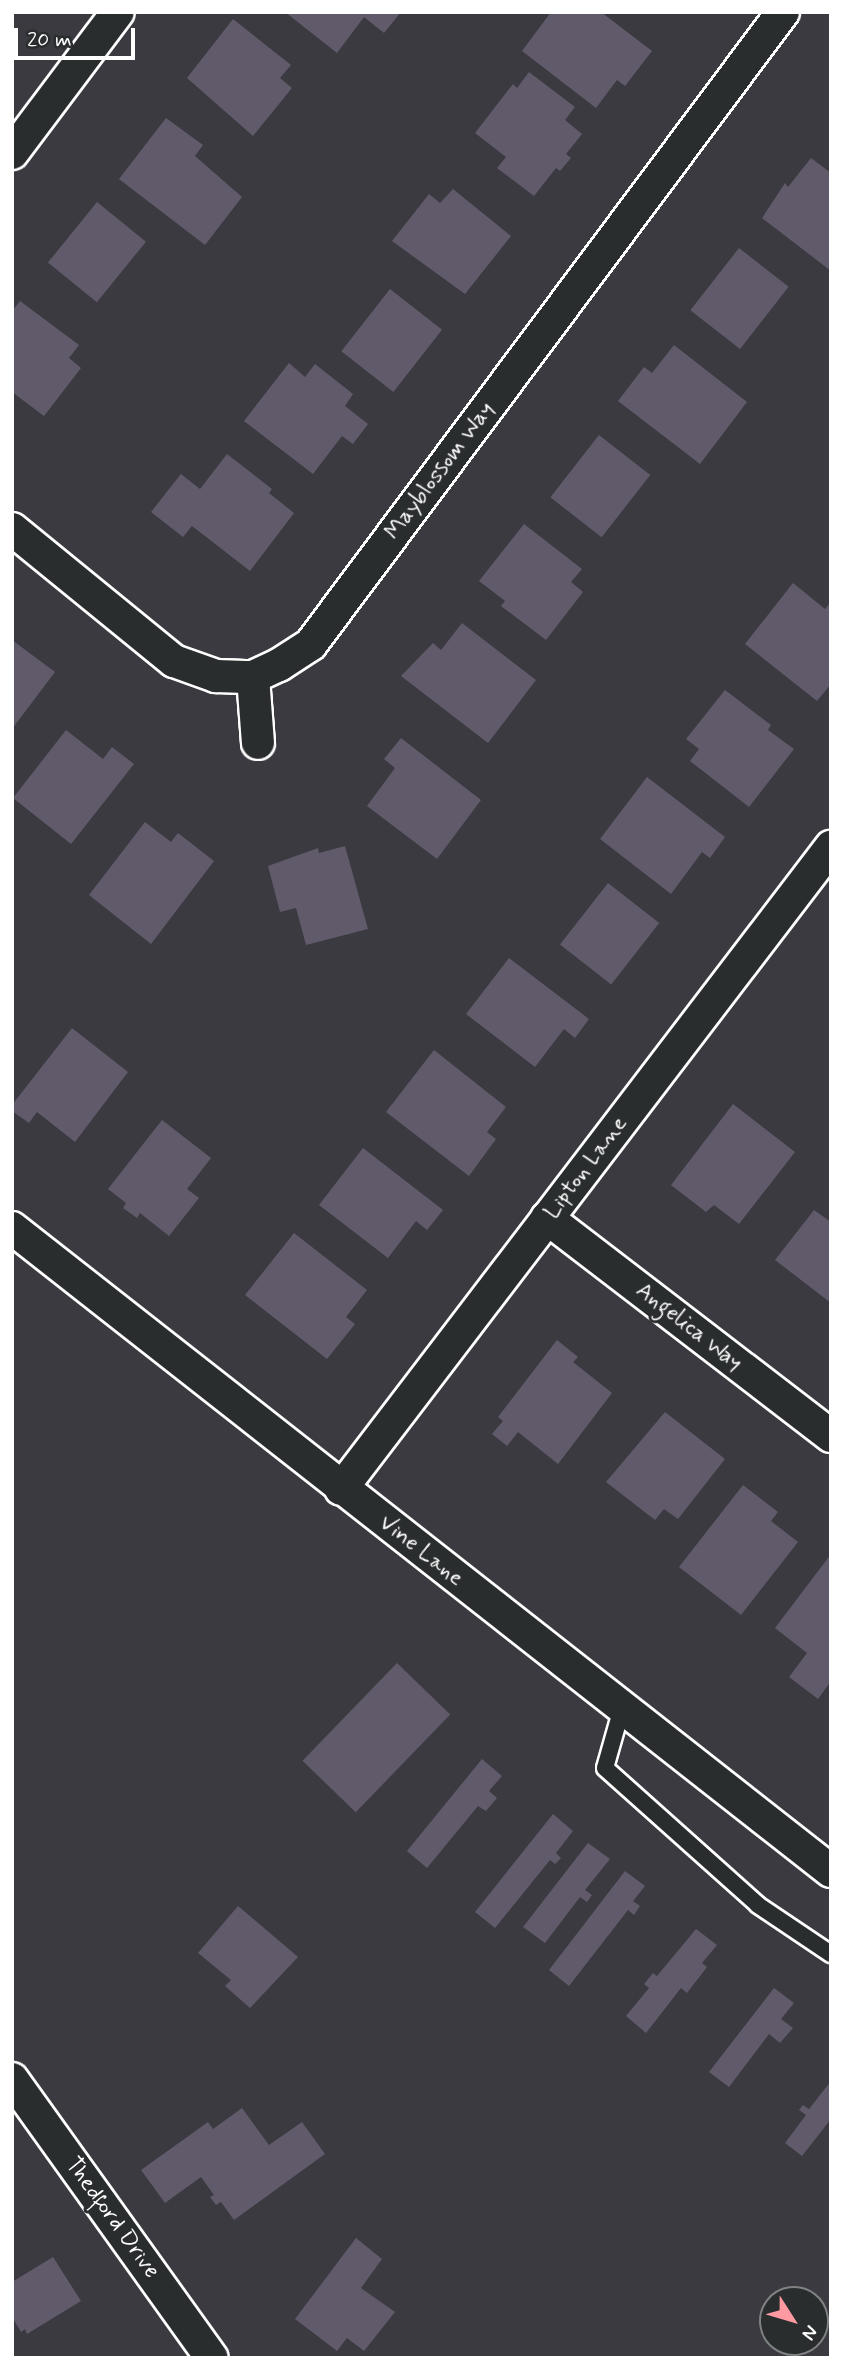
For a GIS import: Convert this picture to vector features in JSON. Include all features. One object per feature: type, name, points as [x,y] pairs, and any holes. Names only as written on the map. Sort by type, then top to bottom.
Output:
[{"type":"street","points":[[12,153],[118,12]]},
{"type":"street","name":"Mayblossom Way","points":[[12,529],[174,661],[216,676],[253,677],[279,665],[311,644],[783,12]]},
{"type":"street","points":[[253,677],[258,743]]},
{"type":"street","name":"Lipton Lane","points":[[341,1489],[831,847]]},
{"type":"street","name":"Angelica Way","points":[[547,1219],[831,1437]]},
{"type":"street","name":"Vine Lane","points":[[12,1228],[341,1489],[831,1871]]},
{"type":"street","name":"Thedford Drive","points":[[12,2079],[212,2358]]},
{"type":"lane","points":[[622,1708],[605,1768],[758,1905],[831,1954]]},
{"type":"building","points":[[285,12],[401,12],[384,33],[364,17],[337,53]]},
{"type":"building","points":[[551,12],[601,12],[652,51],[625,86],[617,80],[596,108],[522,51]]},
{"type":"building","points":[[233,19],[291,65],[280,78],[292,88],[253,136],[187,78]]},
{"type":"building","points":[[529,72],[575,107],[565,120],[582,134],[566,154],[571,158],[560,171],[556,168],[534,196],[497,168],[506,157],[475,133],[513,84],[517,88]]},
{"type":"building","points":[[166,118],[203,145],[195,156],[242,197],[205,245],[119,179]]},
{"type":"building","points":[[811,158],[831,173],[831,271],[762,218],[785,183],[788,187]]},
{"type":"building","points":[[453,189],[511,236],[465,294],[392,241],[429,194],[440,203]]},
{"type":"building","points":[[97,202],[146,242],[97,302],[48,263]]},
{"type":"building","points":[[739,248],[789,287],[740,349],[690,310]]},
{"type":"building","points":[[390,289],[442,330],[393,392],[341,351]]},
{"type":"building","points":[[20,301],[79,345],[69,358],[81,368],[44,416],[12,392],[12,311]]},
{"type":"building","points":[[674,345],[747,402],[700,464],[618,401],[644,367],[652,373]]},
{"type":"building","points":[[289,363],[305,377],[315,364],[353,394],[345,406],[368,424],[353,444],[342,436],[313,474],[244,421]]},
{"type":"building","points":[[599,435],[650,475],[602,537],[550,497]]},
{"type":"building","points":[[227,454],[272,489],[269,493],[294,513],[250,571],[192,526],[183,537],[151,512],[181,474],[200,489]]},
{"type":"building","points":[[524,524],[582,569],[571,582],[583,592],[546,640],[501,606],[505,601],[479,581]]},
{"type":"building","points":[[793,583],[825,609],[831,602],[831,684],[817,701],[745,644]]},
{"type":"building","points":[[462,623],[536,680],[488,743],[401,676],[433,643],[441,650]]},
{"type":"building","points":[[12,640],[55,672],[12,729]]},
{"type":"building","points":[[725,690],[771,725],[768,730],[794,749],[749,807],[690,761],[699,749],[686,739]]},
{"type":"building","points":[[66,730],[103,759],[112,747],[134,764],[71,844],[13,798]]},
{"type":"building","points":[[401,738],[481,800],[437,859],[367,806],[395,768],[384,759]]},
{"type":"building","points":[[647,777],[725,837],[710,858],[702,852],[671,894],[600,839]]},
{"type":"building","points":[[145,822],[171,842],[178,833],[214,861],[151,944],[89,895]]},
{"type":"building","points":[[345,846],[368,929],[306,945],[296,908],[280,912],[268,866],[318,848],[319,853]]},
{"type":"building","points":[[608,883],[659,923],[611,984],[560,944]]},
{"type":"building","points":[[509,958],[589,1019],[575,1038],[564,1029],[535,1067],[466,1014]]},
{"type":"building","points":[[72,1028],[128,1072],[75,1142],[37,1112],[29,1123],[12,1111],[12,1105]]},
{"type":"building","points":[[434,1050],[506,1107],[487,1132],[496,1139],[469,1176],[386,1112]]},
{"type":"building","points":[[733,1104],[795,1152],[739,1224],[714,1205],[706,1212],[671,1185]]},
{"type":"building","points":[[162,1120],[211,1158],[187,1189],[199,1198],[169,1236],[140,1213],[137,1218],[123,1208],[126,1203],[108,1189]]},
{"type":"building","points":[[363,1148],[443,1210],[427,1230],[416,1221],[388,1258],[319,1205]]},
{"type":"building","points":[[814,1210],[831,1222],[831,1303],[775,1260]]},
{"type":"building","points":[[294,1233],[367,1290],[346,1317],[355,1324],[327,1359],[245,1295]]},
{"type":"building","points":[[557,1340],[578,1357],[573,1362],[612,1393],[558,1464],[518,1432],[507,1446],[492,1434],[503,1421],[498,1417]]},
{"type":"building","points":[[665,1412],[725,1459],[678,1519],[664,1509],[655,1520],[606,1482]]},
{"type":"building","points":[[743,1485],[778,1512],[771,1521],[798,1542],[741,1615],[679,1567]]},
{"type":"building","points":[[831,1554],[831,1681],[818,1699],[789,1677],[807,1653],[775,1628]]},
{"type":"building","points":[[397,1663],[450,1714],[356,1812],[303,1761]]},
{"type":"building","points":[[482,1759],[502,1776],[489,1791],[497,1798],[486,1811],[478,1806],[427,1868],[407,1851]]},
{"type":"building","points":[[553,1814],[573,1831],[556,1853],[561,1858],[555,1864],[550,1860],[495,1928],[475,1912]]},
{"type":"building","points":[[588,1843],[610,1859],[585,1890],[592,1895],[587,1902],[580,1897],[545,1943],[523,1927]]},
{"type":"building","points":[[625,1871],[645,1886],[633,1901],[640,1906],[634,1915],[628,1910],[569,1986],[549,1970]]},
{"type":"building","points":[[238,1906],[298,1957],[250,2008],[225,1986],[231,1980],[198,1953]]},
{"type":"building","points":[[696,1929],[717,1945],[702,1963],[707,1967],[687,1993],[681,1988],[646,2033],[626,2016],[649,1988],[644,1984],[653,1973],[657,1976]]},
{"type":"building","points":[[774,1988],[794,2003],[781,2019],[793,2028],[780,2043],[769,2034],[729,2087],[709,2072]]},
{"type":"building","points":[[831,2081],[831,2119],[802,2156],[785,2143],[806,2115],[799,2110],[803,2105],[809,2109]]},
{"type":"building","points":[[242,2108],[269,2145],[302,2122],[325,2154],[234,2220],[221,2202],[216,2205],[210,2197],[214,2195],[201,2177],[165,2203],[141,2170],[208,2122],[213,2129]]},
{"type":"building","points":[[356,2238],[382,2259],[361,2288],[395,2312],[364,2351],[347,2338],[337,2351],[295,2319]]},
{"type":"building","points":[[53,2257],[81,2301],[27,2334],[25,2329],[21,2332],[12,2317],[12,2282]]}]
